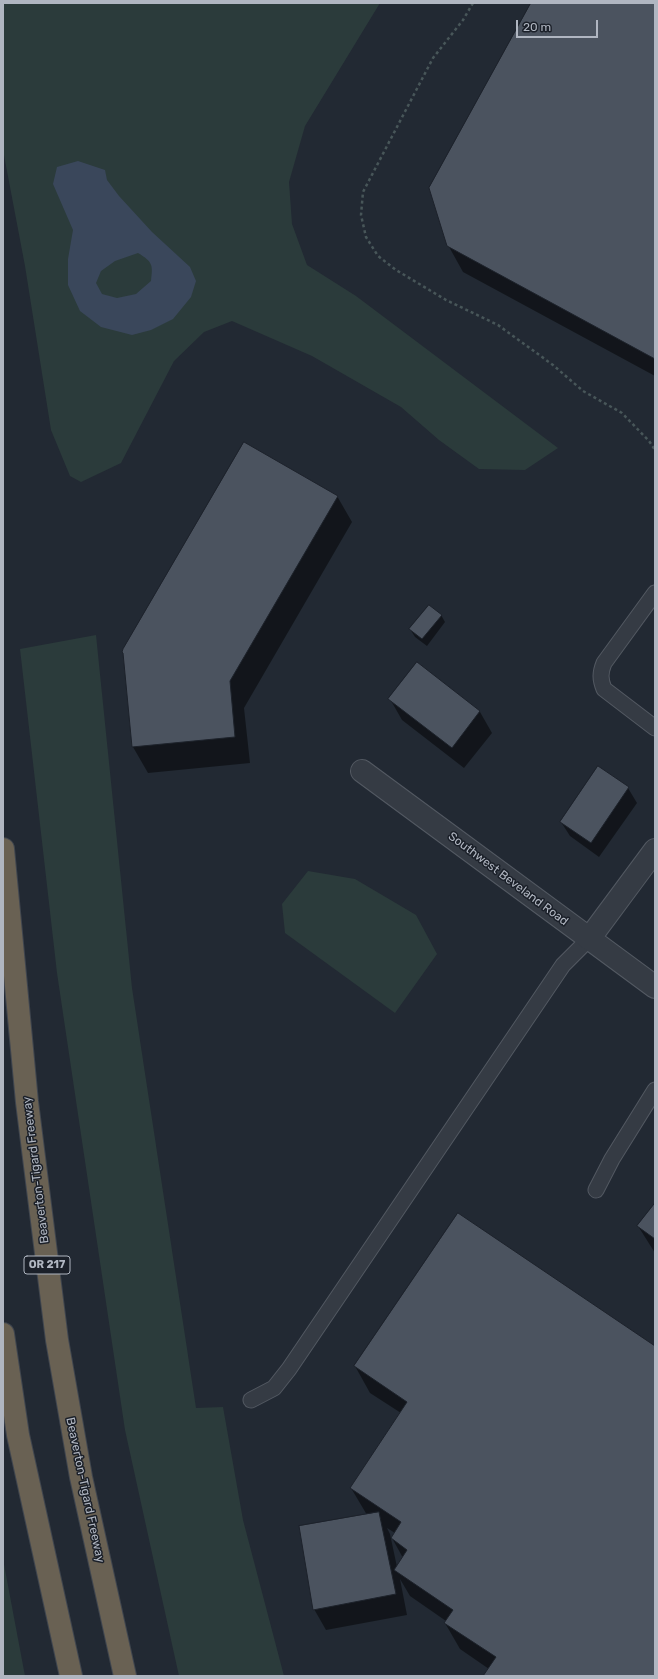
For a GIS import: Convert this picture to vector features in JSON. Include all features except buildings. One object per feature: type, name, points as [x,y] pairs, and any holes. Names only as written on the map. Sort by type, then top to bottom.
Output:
[{"type":"highway","name":"Beaverton-Tigard Freeway","points":[[3,849],[27,1102],[57,1340],[81,1477],[125,1676]]},
{"type":"highway","points":[[3,1334],[18,1435],[70,1676]]},
{"type":"street","name":"Southwest Beveland Road","points":[[362,771],[655,987]]},
{"type":"street","points":[[589,939],[655,850]]},
{"type":"lane","points":[[655,593],[604,662],[600,672],[600,681],[604,689],[655,728]]},
{"type":"lane","points":[[250,1400],[274,1388],[289,1369],[563,965],[589,939]]},
{"type":"lane","points":[[596,1190],[612,1159],[655,1090]]},
{"type":"path","points":[[473,3],[463,20],[433,58],[364,192],[361,215],[366,237],[378,256],[396,270],[446,300],[498,325],[553,366],[583,391],[622,413],[649,441],[655,450]]},
{"type":"shaded area","points":[[3,3],[380,3],[305,126],[289,182],[292,224],[307,265],[356,296],[558,448],[525,470],[479,469],[439,440],[401,407],[312,356],[232,321],[204,332],[174,361],[121,463],[81,482],[70,476],[51,430],[25,266],[3,150]]},
{"type":"shaded area","points":[[96,635],[132,988],[196,1408],[223,1407],[243,1520],[284,1676],[179,1676],[125,1430],[57,973],[20,649]]},
{"type":"shaded area","points":[[308,871],[355,879],[416,915],[437,954],[395,1013],[285,933],[282,904]]},
{"type":"shaded area","points":[[3,1559],[25,1676],[3,1676]]},
{"type":"water","points":[[78,161],[105,170],[107,180],[119,196],[152,232],[190,267],[196,281],[191,297],[173,319],[151,330],[132,335],[101,327],[80,311],[68,285],[68,259],[73,230],[53,184],[57,167]],"holes":[[[138,253],[147,259],[151,264],[151,281],[136,294],[117,298],[102,294],[96,283],[101,271],[115,261]]]}]
